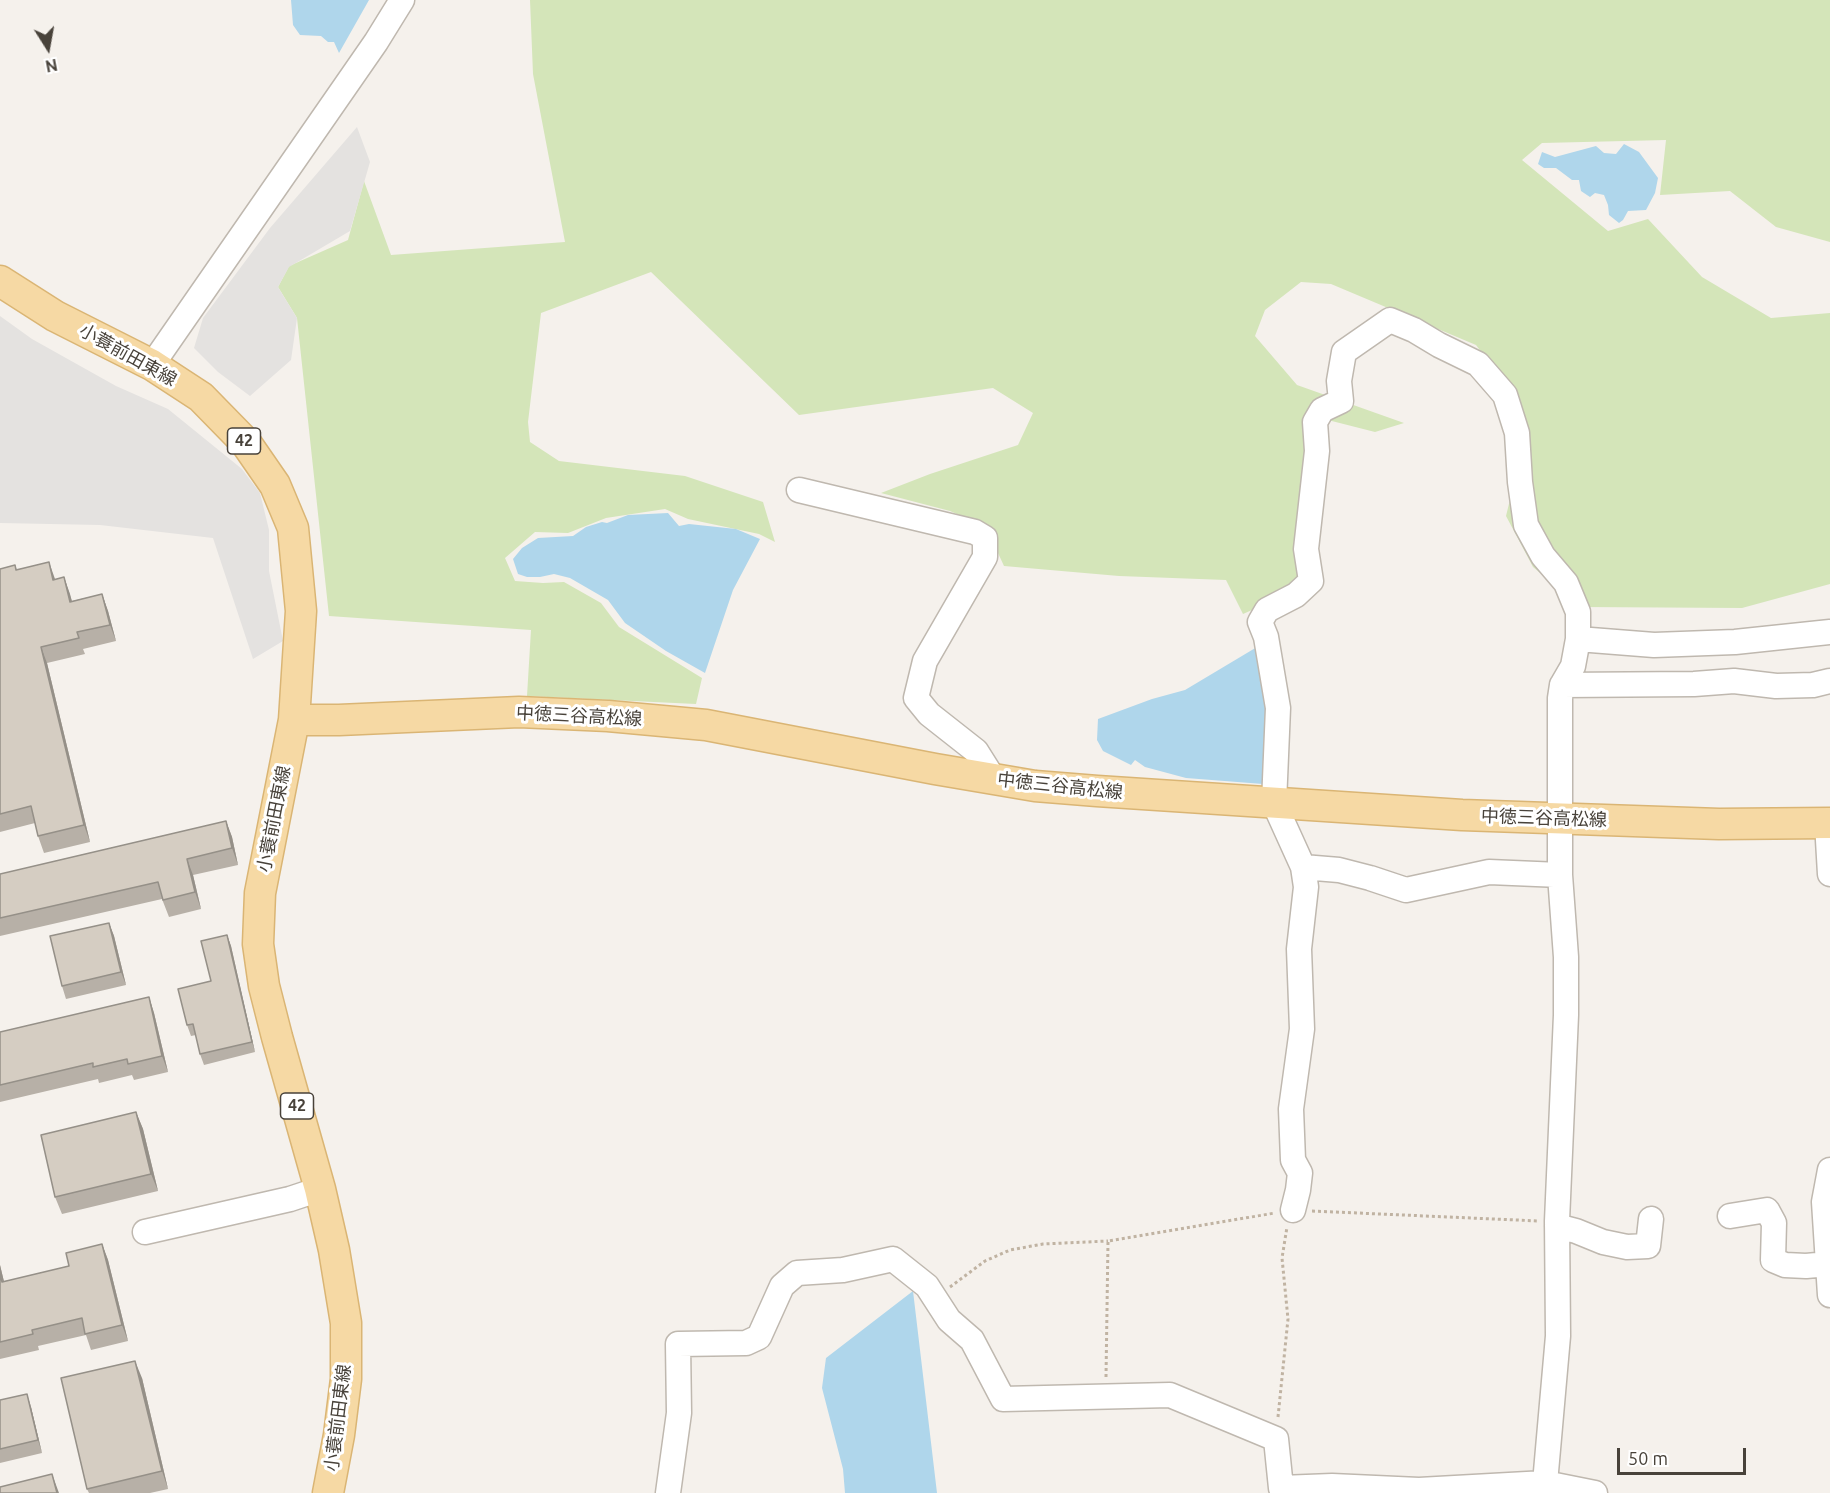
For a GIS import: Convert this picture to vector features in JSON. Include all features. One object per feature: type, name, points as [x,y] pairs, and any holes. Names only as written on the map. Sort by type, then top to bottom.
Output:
[{"type":"main road","name":"小蓑前田東線","points":[[0,282],[55,316],[152,365],[201,397],[246,443],[275,485],[293,528],[301,611],[294,720],[260,892],[258,944],[264,986],[320,1189],[334,1250],[346,1323],[346,1379],[339,1435],[328,1493]]},
{"type":"main road","name":"中徳三谷高松線","points":[[294,720],[519,712],[608,716],[706,725],[935,769],[1035,786],[1097,792],[1462,815],[1719,824],[1829,824]]},
{"type":"street","points":[[152,365],[376,42],[402,0]]},
{"type":"street","points":[[1291,1210],[1298,1190],[1300,1173],[1293,1160],[1291,1109],[1302,1029],[1299,949],[1306,887],[1302,867],[1274,803],[1278,708],[1266,637],[1260,622],[1267,610],[1296,596],[1311,581],[1306,549],[1317,451],[1315,422],[1322,410],[1341,401],[1340,381],[1344,352],[1389,320],[1414,330],[1478,364],[1505,395],[1517,433],[1526,525],[1543,556],[1566,583],[1578,612],[1578,639],[1573,666],[1562,685],[1560,698],[1560,875],[1566,957],[1566,1015],[1557,1224],[1558,1336],[1545,1483]]},
{"type":"street","points":[[799,490],[975,532],[985,538],[985,557],[925,661],[916,698],[929,714],[976,751],[993,778]]},
{"type":"street","points":[[1578,639],[1654,645],[1735,642],[1830,632]]},
{"type":"street","points":[[1562,685],[1694,684],[1734,681],[1776,686],[1813,685],[1830,681]]},
{"type":"street","points":[[1829,824],[1830,874]]},
{"type":"street","points":[[1302,867],[1339,870],[1406,890],[1489,872],[1560,875]]},
{"type":"street","points":[[1829,1278],[1824,1202],[1830,1170]]},
{"type":"street","points":[[145,1232],[290,1199],[320,1189]]},
{"type":"street","points":[[1730,1216],[1767,1210],[1774,1223],[1773,1260],[1785,1265],[1806,1266],[1829,1278]]},
{"type":"street","points":[[1557,1224],[1627,1247],[1648,1246],[1651,1219]]},
{"type":"street","points":[[668,1493],[679,1413],[678,1344],[746,1343],[759,1336],[782,1286],[797,1273],[843,1270],[893,1259],[927,1286],[949,1320],[972,1340],[1004,1399],[1170,1395],[1276,1439],[1281,1491],[1332,1486],[1419,1490],[1545,1483],[1595,1493]]},
{"type":"path","points":[[934,1297],[950,1288],[985,1261],[1010,1250],[1043,1244],[1108,1241],[1291,1210],[1557,1224]]},
{"type":"path","points":[[1276,1439],[1288,1319],[1282,1258],[1291,1210]]},
{"type":"path","points":[[1106,1396],[1108,1241]]},
{"type":"green space","points":[[530,0],[1830,0],[1830,242],[1776,227],[1730,191],[1660,195],[1666,140],[1542,143],[1522,160],[1608,231],[1648,219],[1702,277],[1771,318],[1830,313],[1830,584],[1742,608],[1581,607],[1533,567],[1506,516],[1518,467],[1512,393],[1476,345],[1331,284],[1301,282],[1265,310],[1255,336],[1297,385],[1404,423],[1375,432],[1320,418],[1297,590],[1243,614],[1226,580],[1119,576],[1004,566],[986,527],[950,511],[881,493],[1018,445],[1033,413],[993,388],[799,415],[651,272],[541,313],[528,422],[530,442],[559,461],[685,476],[763,502],[775,542],[759,534],[688,519],[665,509],[606,518],[568,533],[535,532],[505,558],[515,581],[564,582],[601,603],[619,627],[702,678],[696,704],[527,696],[531,630],[329,616],[297,318],[278,287],[289,266],[348,240],[364,181],[391,255],[565,242],[533,74]]},
{"type":"shaded area","points":[[357,127],[370,162],[350,231],[289,267],[278,287],[297,318],[291,360],[250,396],[218,372],[194,348],[203,318],[270,228]]},
{"type":"shaded area","points":[[0,316],[32,339],[116,386],[168,409],[242,469],[260,493],[269,530],[269,571],[283,641],[253,659],[213,538],[100,525],[0,523]]},
{"type":"water","points":[[291,0],[369,0],[339,53],[334,42],[328,42],[321,36],[300,35],[293,25]]},
{"type":"water","points":[[1624,144],[1639,152],[1658,178],[1655,193],[1646,210],[1628,211],[1619,223],[1609,215],[1604,195],[1595,193],[1590,197],[1581,191],[1579,180],[1572,180],[1556,168],[1544,168],[1538,164],[1542,152],[1555,157],[1596,146],[1604,153],[1616,154]]},
{"type":"water","points":[[668,513],[679,526],[689,524],[736,529],[760,539],[733,590],[705,673],[666,651],[625,623],[608,600],[570,578],[554,574],[527,577],[518,574],[513,559],[522,548],[538,538],[573,536],[586,527],[602,522],[607,523],[628,515]]},
{"type":"water","points":[[1257,647],[1264,681],[1266,712],[1267,739],[1263,784],[1186,778],[1145,767],[1135,760],[1131,765],[1103,751],[1097,740],[1098,719],[1152,699],[1185,690]]},
{"type":"water","points":[[913,1291],[937,1493],[845,1493],[843,1469],[822,1388],[826,1358]]},
{"type":"building","points":[[49,562],[53,580],[64,577],[70,602],[102,594],[110,625],[77,632],[79,638],[41,647],[84,825],[38,836],[31,806],[0,814],[0,569],[15,565],[16,570]]},
{"type":"building","points":[[226,821],[232,848],[187,859],[195,892],[163,900],[158,882],[0,918],[0,874]]},
{"type":"building","points":[[109,923],[121,972],[62,986],[50,936]]},
{"type":"building","points":[[227,935],[252,1042],[200,1054],[193,1024],[187,1025],[178,989],[211,981],[201,941]]},
{"type":"building","points":[[149,997],[162,1056],[128,1064],[127,1059],[93,1067],[93,1063],[0,1085],[0,1032]]},
{"type":"building","points":[[136,1112],[151,1174],[55,1197],[41,1135]]},
{"type":"building","points":[[102,1244],[122,1325],[85,1334],[82,1318],[32,1330],[33,1334],[0,1342],[0,1273],[2,1282],[69,1266],[66,1253]]},
{"type":"building","points":[[135,1361],[162,1471],[87,1489],[61,1378]]},
{"type":"building","points":[[27,1394],[38,1440],[0,1449],[0,1400]]},
{"type":"building","points":[[52,1474],[57,1493],[0,1493],[0,1487]]}]
